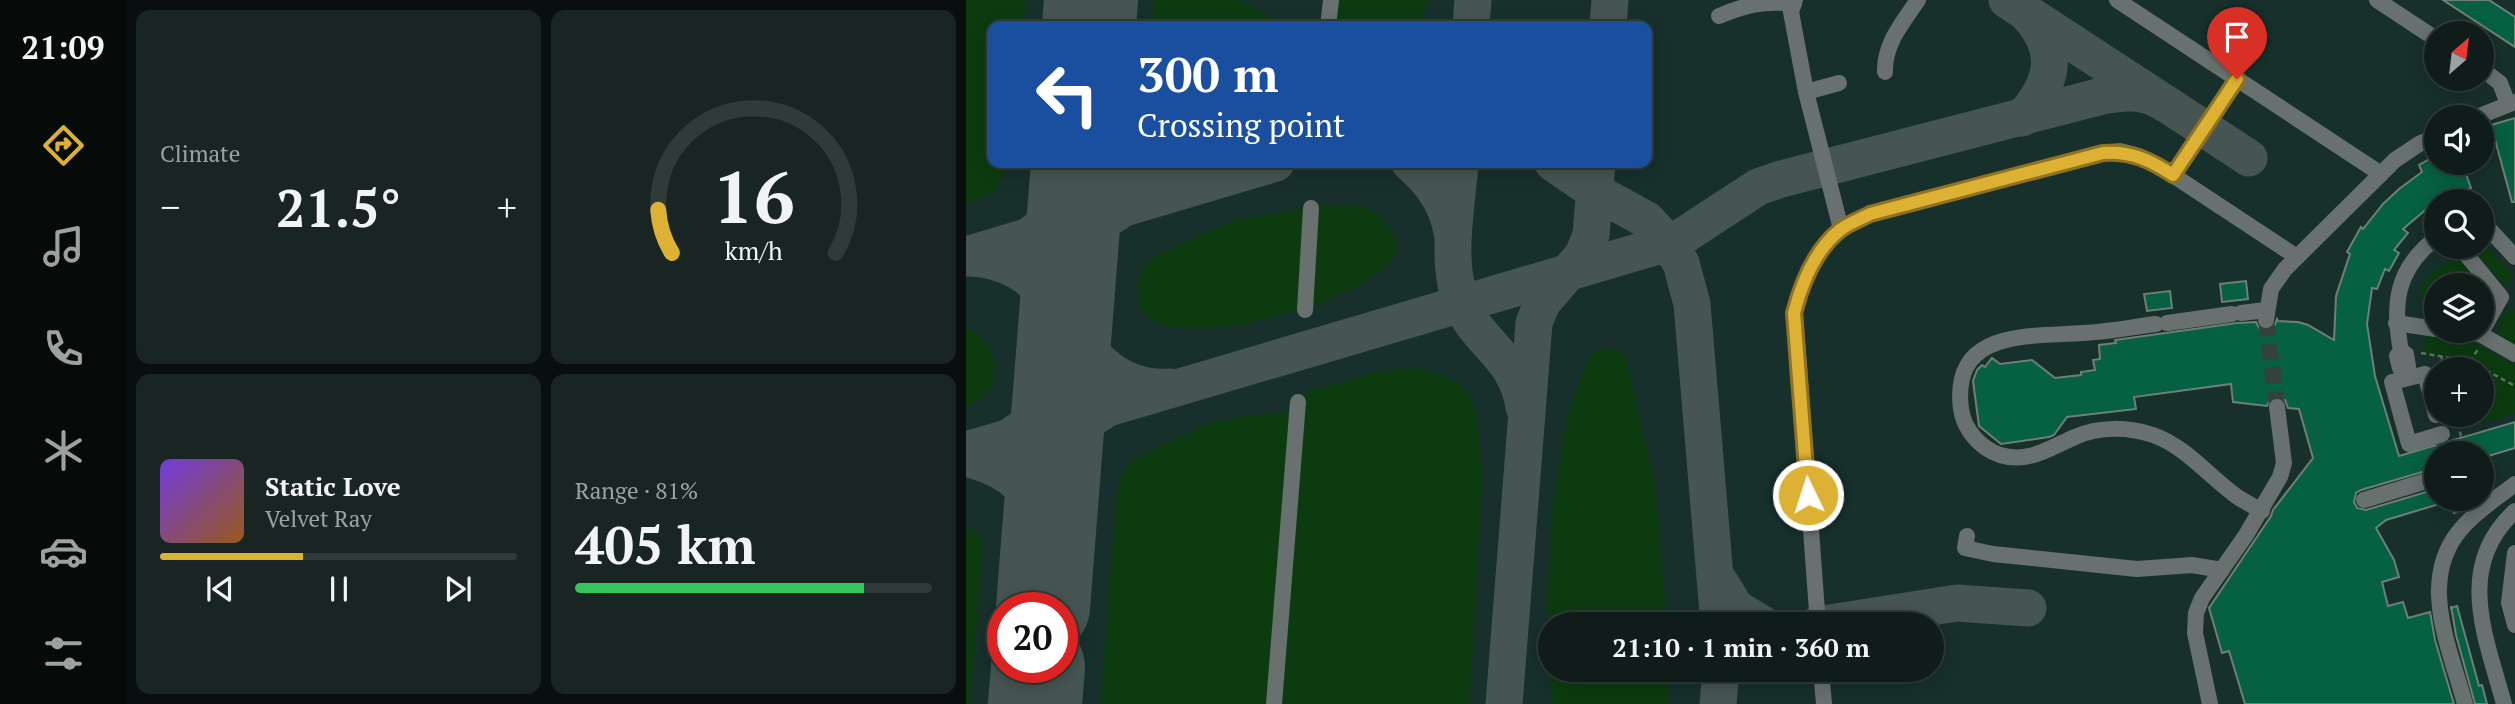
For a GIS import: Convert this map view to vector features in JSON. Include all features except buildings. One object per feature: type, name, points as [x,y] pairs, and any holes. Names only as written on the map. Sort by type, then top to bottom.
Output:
[{"type":"street","points":[[1329,21],[1331,0]]},
{"type":"street","points":[[1885,72],[1887,51],[1918,0]]},
{"type":"street","points":[[2117,0],[2381,174]]},
{"type":"street","points":[[2376,0],[2424,31]]},
{"type":"street","points":[[1719,16],[1755,2],[1795,2],[1791,12],[1806,92],[1841,229]]},
{"type":"street","points":[[2494,78],[2500,83],[2511,103],[2494,110]]},
{"type":"street","points":[[2173,175],[2237,79]]},
{"type":"street","points":[[1806,92],[1839,83]]},
{"type":"street","points":[[2262,511],[2238,497],[2172,444],[2155,436],[2121,429],[2106,429],[2074,437],[2040,454],[2012,457],[1987,449],[1974,438],[1966,425],[1960,401],[1962,378],[1973,357],[1989,344],[2013,338],[2087,333],[2237,314],[2266,315],[2274,281],[2395,160],[2424,143]]},
{"type":"street","points":[[1817,612],[1794,313],[1806,276],[1823,248],[1841,229],[1870,214],[2103,153],[2120,151],[2140,156],[2173,175],[2297,257]]},
{"type":"street","points":[[1305,310],[1311,208]]},
{"type":"street","points":[[2494,234],[2515,257]]},
{"type":"street","points":[[2407,378],[2406,354],[2401,351],[2396,323],[2398,292],[2404,276],[2424,249]]},
{"type":"street","points":[[2470,259],[2508,300],[2494,319]]},
{"type":"street","points":[[2396,323],[2424,326]]},
{"type":"street","points":[[2494,343],[2515,354]]},
{"type":"street","points":[[2424,374],[2392,382],[2409,444],[2442,438],[2439,427]]},
{"type":"street","points":[[1274,704],[1298,402]]},
{"type":"street","points":[[2210,704],[2195,633],[2196,613],[2202,598],[2262,511],[2280,477],[2284,463],[2277,407]]},
{"type":"street","points":[[2364,500],[2424,482]]},
{"type":"street","points":[[2465,704],[2441,615],[2438,575],[2444,554],[2459,530],[2515,484]]},
{"type":"street","points":[[2504,704],[2483,627],[2478,584],[2487,547],[2515,511]]},
{"type":"street","points":[[1967,536],[1965,548],[1993,554],[2137,569],[2192,565],[2222,570]]},
{"type":"street","points":[[2515,553],[2509,603],[2515,625]]},
{"type":"street","points":[[1822,682],[1824,704]]},
{"type":"path","points":[[2401,351],[2447,357]]},
{"type":"path","points":[[2494,374],[2515,386]]},
{"type":"shaded area","points":[[966,0],[2515,0],[2515,704],[966,704]]},
{"type":"green space","points":[[966,0],[1027,0],[1025,21],[987,21],[987,168],[1005,168],[995,191],[966,206]]},
{"type":"green space","points":[[1154,0],[1241,0],[1276,21],[1152,21]]},
{"type":"green space","points":[[1335,0],[1427,0],[1421,21],[1335,21]]},
{"type":"green space","points":[[1352,205],[1376,213],[1386,222],[1398,246],[1394,258],[1385,268],[1361,284],[1318,305],[1255,322],[1204,329],[1167,327],[1149,320],[1139,307],[1138,284],[1142,268],[1153,258],[1181,244],[1231,221],[1318,206]]},
{"type":"green space","points":[[2494,254],[2514,276],[2507,287],[2481,259],[2494,259]]},
{"type":"green space","points":[[2460,262],[2471,273],[2432,273],[2442,265]]},
{"type":"green space","points":[[2424,283],[2424,310],[2421,302]]},
{"type":"green space","points":[[2509,310],[2515,311],[2515,345],[2497,330],[2499,321]]},
{"type":"green space","points":[[966,327],[988,345],[995,372],[987,394],[966,406]]},
{"type":"green space","points":[[2424,336],[2424,343],[2474,344],[2515,365],[2515,414],[2494,420],[2494,357],[2442,357],[2422,354]]},
{"type":"green space","points":[[1609,348],[1624,354],[1627,361],[1655,484],[1666,612],[1548,612],[1550,525],[1566,419],[1593,353]]},
{"type":"green space","points":[[1411,368],[1442,375],[1457,382],[1468,394],[1479,430],[1481,505],[1469,704],[1100,704],[1117,493],[1122,473],[1135,459],[1209,423],[1245,416],[1305,411],[1305,393],[1375,372]]},
{"type":"green space","points":[[966,526],[980,536],[983,546],[970,704],[966,704]]},
{"type":"green space","points":[[1549,682],[1668,682],[1667,704],[1553,704]]},
{"type":"taxiway","points":[[1471,21],[1473,0]]},
{"type":"taxiway","points":[[1608,21],[1610,0]]},
{"type":"taxiway","points":[[2007,0],[2249,158]]},
{"type":"taxiway","points":[[2022,118],[2041,93],[2049,68],[2046,42],[2029,16]]},
{"type":"taxiway","points":[[966,450],[1668,243],[1758,187],[1781,179],[2102,96],[2134,93],[2164,103]]},
{"type":"taxiway","points":[[1125,168],[1151,182],[1189,186]]},
{"type":"taxiway","points":[[966,255],[1259,168]]},
{"type":"taxiway","points":[[1415,168],[1437,194],[1452,232]]},
{"type":"taxiway","points":[[1460,168],[1453,233],[1456,285],[1468,316],[1513,375],[1524,407]]},
{"type":"taxiway","points":[[1560,168],[1594,191],[1647,220],[1668,243],[1681,263],[1692,304],[1718,612]]},
{"type":"taxiway","points":[[1504,704],[1534,323],[1542,303],[1583,255],[1591,235],[1597,168]]},
{"type":"taxiway","points":[[1034,232],[1060,208],[1077,177]]},
{"type":"taxiway","points":[[1118,212],[1091,234],[1076,261],[1071,291],[1075,320],[1088,348],[1109,370],[1137,384],[1171,387]]},
{"type":"taxiway","points":[[966,258],[993,261],[1030,280],[1049,300],[1064,338]]},
{"type":"taxiway","points":[[1015,433],[1042,410],[1061,378]]},
{"type":"taxiway","points":[[1053,480],[1077,433],[1102,412]]},
{"type":"taxiway","points":[[966,458],[998,469],[1021,487],[1038,511],[1048,543]]},
{"type":"taxiway","points":[[1716,576],[1736,608],[1743,612]]},
{"type":"taxiway","points":[[1900,612],[1957,603],[2028,608]]},
{"type":"taxiway","points":[[1718,704],[1720,682]]},
{"type":"runway","points":[[1089,21],[1091,0]]},
{"type":"runway","points":[[1044,592],[1078,168]]},
{"type":"runway","points":[[1035,704],[1037,683]]},
{"type":"tunnel","points":[[2266,320],[2277,407]]},
{"type":"route","points":[[1808,495],[1794,313],[1801,286],[1818,256],[1841,229],[1870,214],[2103,153],[2120,151],[2140,156],[2173,175],[2237,79]]}]
